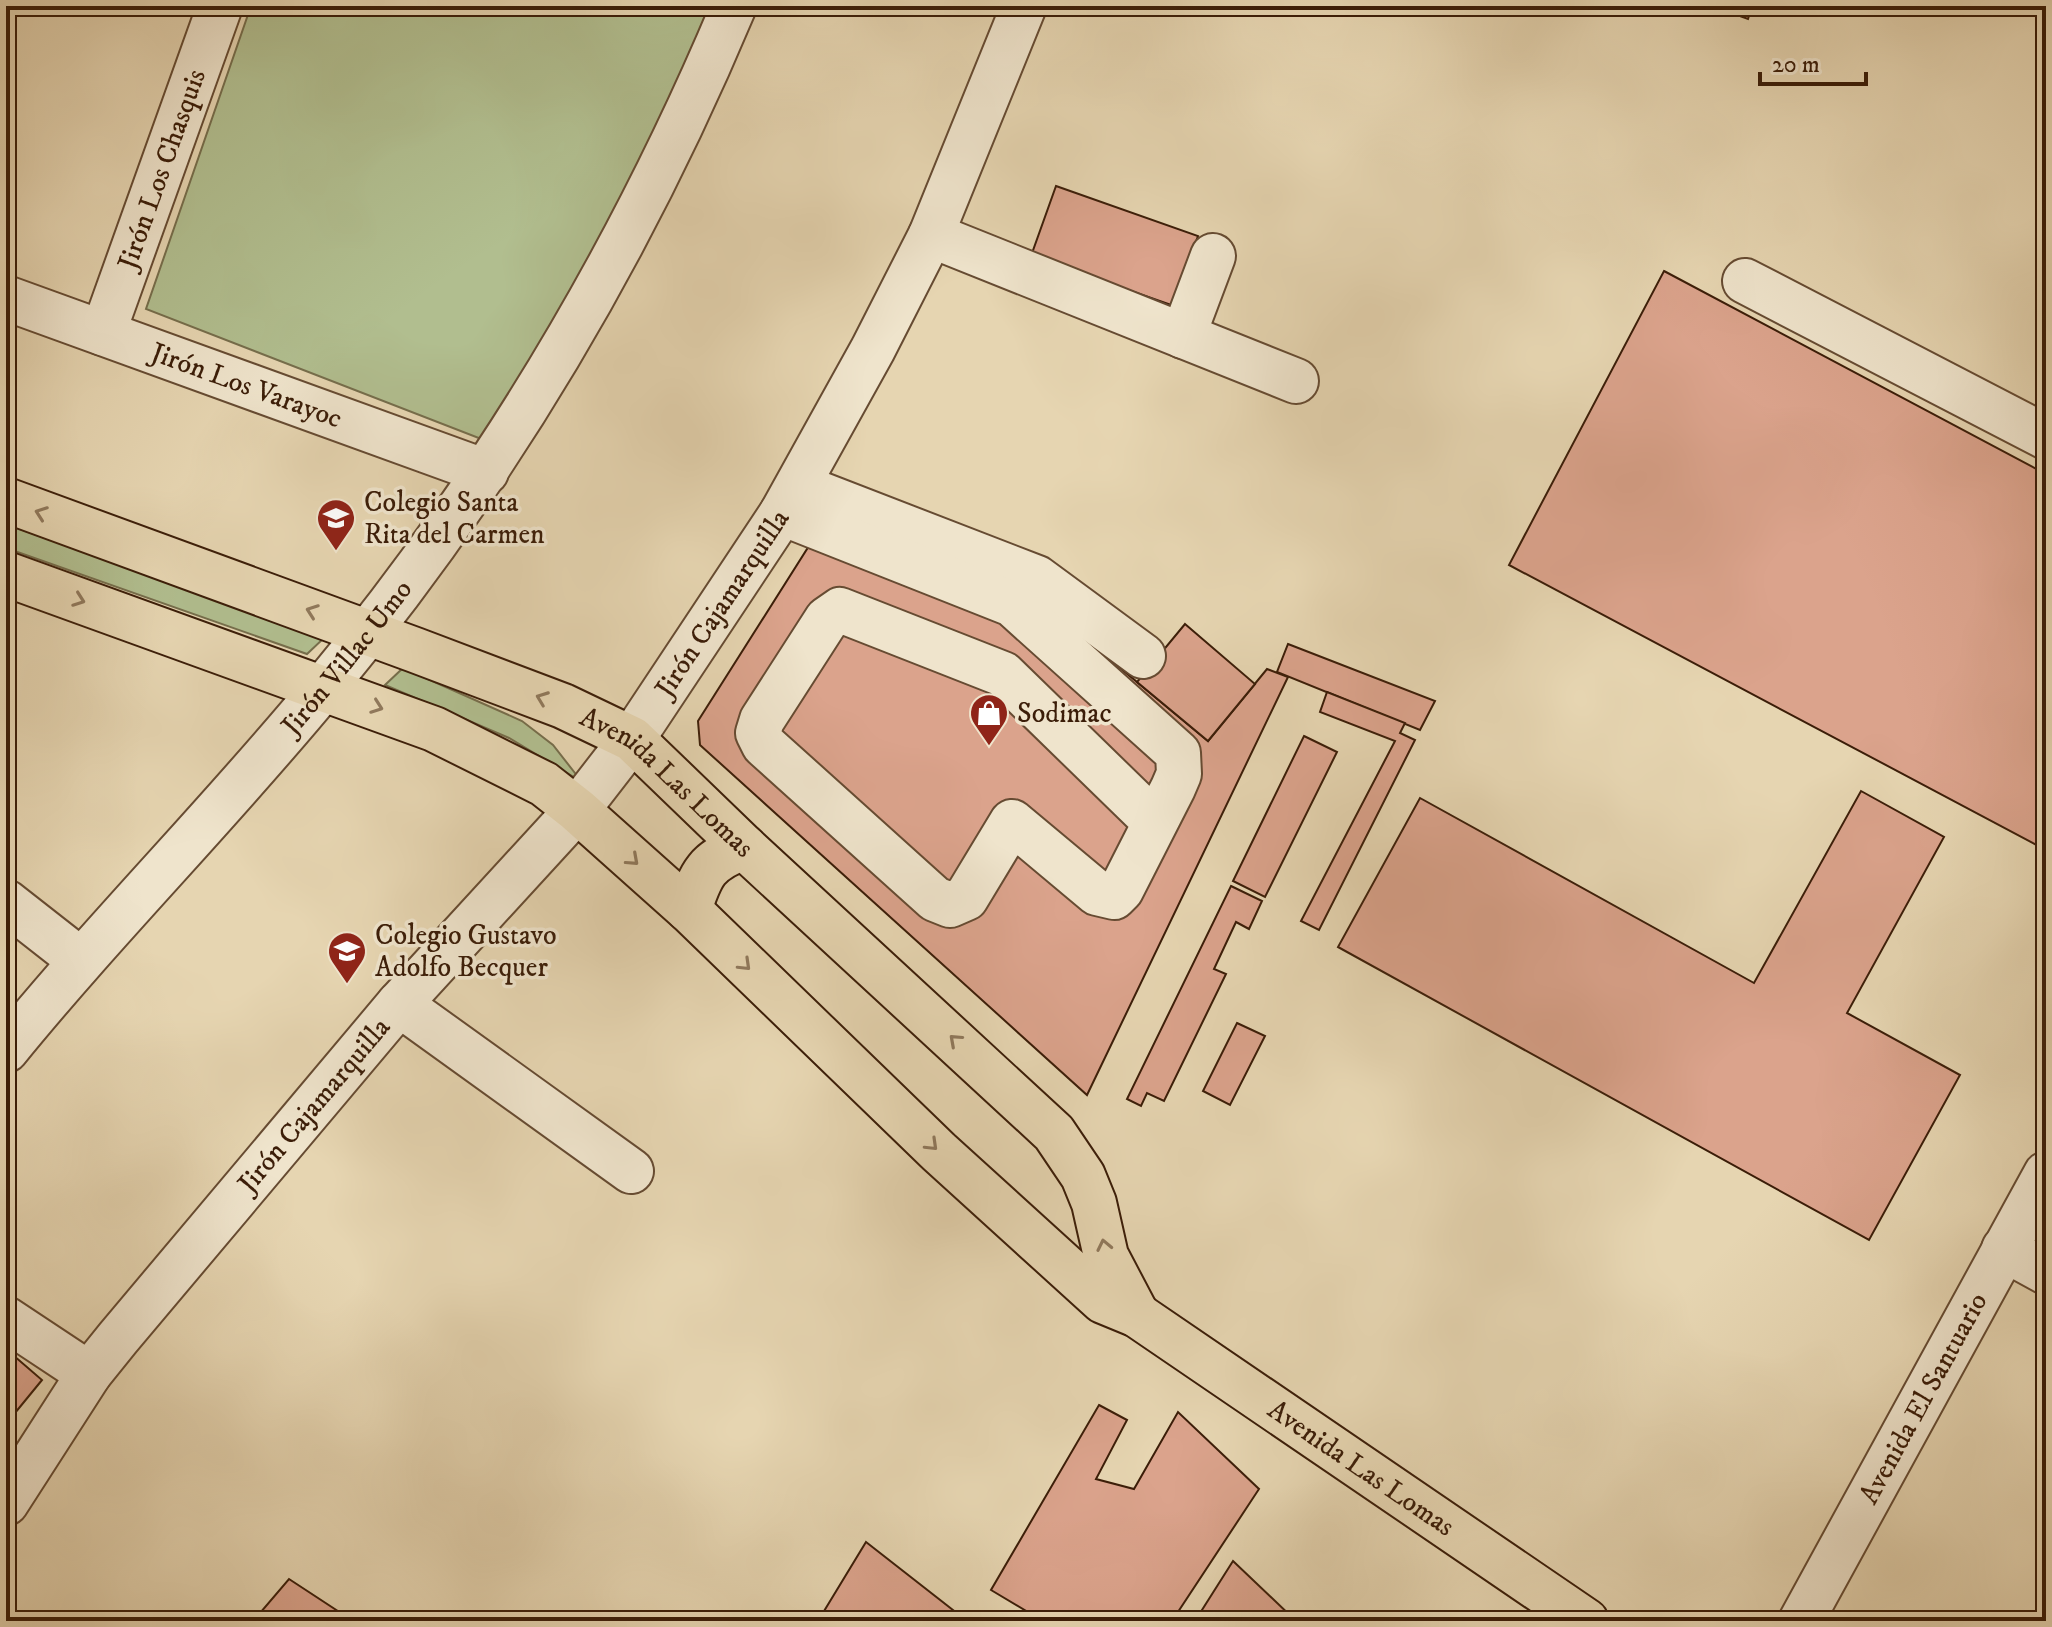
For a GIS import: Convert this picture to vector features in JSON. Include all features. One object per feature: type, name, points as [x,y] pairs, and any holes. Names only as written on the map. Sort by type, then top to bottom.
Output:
[{"type":"main road","name":"Avenida Las Lomas","points":[[6,500],[563,706],[632,739],[744,847],[1054,1133],[1083,1176],[1094,1203],[1106,1256],[1137,1315]]},
{"type":"main road","name":"Avenida Las Lomas","points":[[6,574],[324,687],[434,729],[499,758],[577,810],[689,910],[939,1152],[1103,1301],[1137,1315],[1586,1621]]},
{"type":"main road","points":[[689,910],[705,868],[722,855],[744,847]]},
{"type":"street","name":"Jirón Los Chasquis","points":[[103,333],[220,6]]},
{"type":"street","name":"Jirón Villac Umo","points":[[6,1050],[80,960],[324,687],[486,472],[578,327],[670,154],[734,6]]},
{"type":"street","name":"Jirón Cajamarquilla","points":[[6,1503],[89,1374],[245,1184],[399,1004],[577,810],[632,739],[790,500],[931,235],[1024,6]]},
{"type":"street","points":[[931,235],[1296,381]]},
{"type":"street","points":[[1183,336],[1213,256]]},
{"type":"street","points":[[1745,281],[2046,437]]},
{"type":"street","name":"Jirón Los Varayoc","points":[[6,298],[486,472]]},
{"type":"street","points":[[790,500],[1037,578],[1143,656]]},
{"type":"street","points":[[790,500],[1019,609],[1178,753],[1179,774],[1155,822],[1121,890],[1114,897],[1097,893],[1012,822],[966,898],[959,904],[941,903],[764,745],[759,727],[827,619],[840,610],[848,610],[1003,674],[1155,822]]},
{"type":"street","points":[[6,902],[80,960]]},
{"type":"street","points":[[399,1004],[631,1171]]},
{"type":"street","name":"Avenida El Santuario","points":[[1801,1621],[2046,1174]]},
{"type":"street","points":[[2004,1249],[2046,1272]]},
{"type":"street","points":[[6,1319],[89,1374]]},
{"type":"green space","points":[[251,6],[713,6],[637,173],[489,442],[146,309]]},
{"type":"green space","points":[[6,524],[324,638],[307,654],[6,548]]},
{"type":"green space","points":[[403,668],[522,721],[553,745],[582,782],[509,738],[385,685]]},
{"type":"building","points":[[1712,6],[1752,6],[1748,19]]},
{"type":"building","points":[[1056,186],[1198,236],[1174,306],[1031,256]]},
{"type":"building","points":[[1664,271],[2046,474],[2046,850],[1509,565]]},
{"type":"building","points":[[814,538],[1030,593],[1208,741],[1267,669],[1288,677],[1087,1095],[700,745],[698,721]]},
{"type":"building","points":[[1185,624],[1255,684],[1208,741],[1137,682]]},
{"type":"building","points":[[1288,644],[1435,701],[1420,730],[1277,672]]},
{"type":"building","points":[[1327,692],[1405,723],[1400,733],[1415,740],[1319,930],[1301,921],[1395,741],[1320,712]]},
{"type":"building","points":[[1304,736],[1337,752],[1265,897],[1233,881]]},
{"type":"building","points":[[1861,791],[1944,837],[1847,1013],[1960,1075],[1869,1240],[1338,947],[1420,798],[1754,983]]},
{"type":"building","points":[[1231,886],[1262,901],[1249,929],[1236,922],[1214,969],[1226,974],[1164,1101],[1147,1093],[1141,1106],[1127,1099]]},
{"type":"building","points":[[1237,1023],[1265,1036],[1230,1105],[1203,1091]]},
{"type":"building","points":[[6,1349],[42,1380],[15,1413],[6,1405]]},
{"type":"building","points":[[1099,1405],[1127,1420],[1096,1479],[1134,1489],[1178,1412],[1259,1489],[1172,1621],[1043,1621],[991,1590]]},
{"type":"building","points":[[866,1542],[967,1621],[818,1621]]},
{"type":"building","points":[[1233,1561],[1296,1621],[1195,1621]]},
{"type":"building","points":[[289,1579],[353,1621],[273,1621],[260,1613]]},
{"type":"place","name":"Colegio Santa Rita del Carmen","points":[[336,552]]},
{"type":"place","name":"Sodimac","points":[[989,747]]},
{"type":"place","name":"Colegio Gustavo Adolfo Becquer","points":[[347,985]]}]
